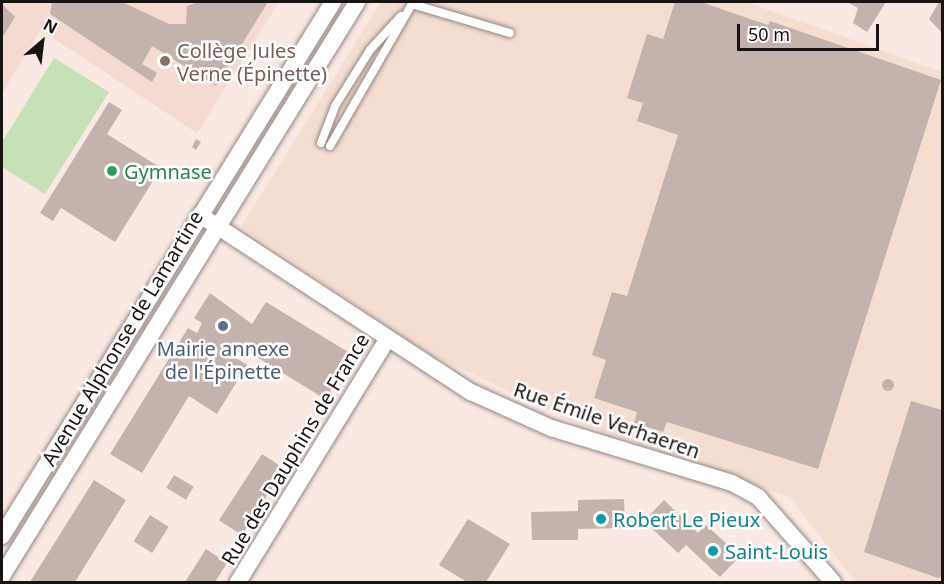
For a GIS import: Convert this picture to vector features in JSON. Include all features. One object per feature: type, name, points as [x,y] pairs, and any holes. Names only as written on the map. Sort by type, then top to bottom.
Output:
[{"type":"street","name":"Avenue Alphonse de Lamartine","points":[[2,536],[333,2]]},
{"type":"street","name":"Avenue Alphonse de Lamartine","points":[[2,576],[216,225],[357,2]]},
{"type":"street","name":"Rue Émile Verhaeren","points":[[200,215],[388,338],[509,411],[732,483],[758,497],[833,582]]},
{"type":"street","name":"Rue des Dauphins de France","points":[[238,582],[388,338]]},
{"type":"lane","points":[[412,4],[510,33]]},
{"type":"lane","points":[[321,143],[334,106],[370,50],[412,4]]},
{"type":"lane","points":[[330,146],[412,4]]},
{"type":"shaded area","name":"Collège Jules Verne (Épinette)","points":[[2,2],[279,2],[197,133],[41,30],[2,93]]},
{"type":"shaded area","points":[[381,2],[747,2],[942,72],[942,582],[855,582],[790,497],[570,420],[424,351],[241,227]]},
{"type":"green space","points":[[54,58],[109,92],[45,194],[2,167],[2,142]]},
{"type":"building","points":[[52,2],[122,2],[169,24],[186,24],[187,6],[199,2],[268,2],[216,86],[152,46],[142,64],[157,73],[152,82],[50,14]]},
{"type":"building","points":[[675,2],[701,2],[768,25],[770,21],[941,80],[818,469],[667,422],[663,432],[634,423],[637,412],[594,398],[606,360],[592,355],[612,292],[627,296],[678,135],[637,121],[643,103],[627,98],[647,34],[663,39]]},
{"type":"building","points":[[847,2],[886,2],[867,32],[853,23],[858,8]]},
{"type":"building","points":[[939,2],[942,2],[942,33],[929,19]]},
{"type":"building","points":[[2,4],[15,17],[2,38]]},
{"type":"building","name":"Gymnase","points":[[109,102],[122,110],[107,134],[161,168],[115,242],[61,208],[53,221],[40,213]]},
{"type":"building","points":[[196,139],[201,142],[196,150],[192,147]]},
{"type":"building","points":[[210,293],[252,324],[266,302],[353,355],[325,399],[239,346],[233,356],[247,365],[217,414],[189,396],[142,473],[110,454],[188,328],[197,333],[202,323],[194,318]]},
{"type":"building","points":[[890,379],[894,385],[890,391],[886,391],[882,383]]},
{"type":"building","points":[[911,401],[942,410],[942,577],[938,578],[864,552]]},
{"type":"building","points":[[262,454],[285,469],[242,535],[219,520]]},
{"type":"building","points":[[174,475],[194,487],[186,500],[166,488]]},
{"type":"building","points":[[94,480],[126,500],[75,582],[30,582]]},
{"type":"building","points":[[624,499],[625,528],[578,529],[578,540],[532,540],[531,512],[578,511],[578,500]]},
{"type":"building","points":[[664,500],[698,533],[706,525],[740,556],[720,577],[686,545],[678,553],[644,521]]},
{"type":"building","points":[[150,515],[169,527],[152,553],[134,541]]},
{"type":"building","points":[[468,519],[510,544],[486,582],[467,582],[439,565]]},
{"type":"building","points":[[206,549],[227,563],[215,582],[185,582]]},
{"type":"place","name":"Collège Jules Verne (Épinette)","points":[[165,61]]},
{"type":"place","name":"Gymnase","points":[[112,171]]},
{"type":"place","name":"Mairie annexe de l'Épinette","points":[[223,326]]},
{"type":"place","name":"Robert Le Pieux","points":[[601,519]]},
{"type":"place","name":"Saint-Louis","points":[[713,551]]}]
